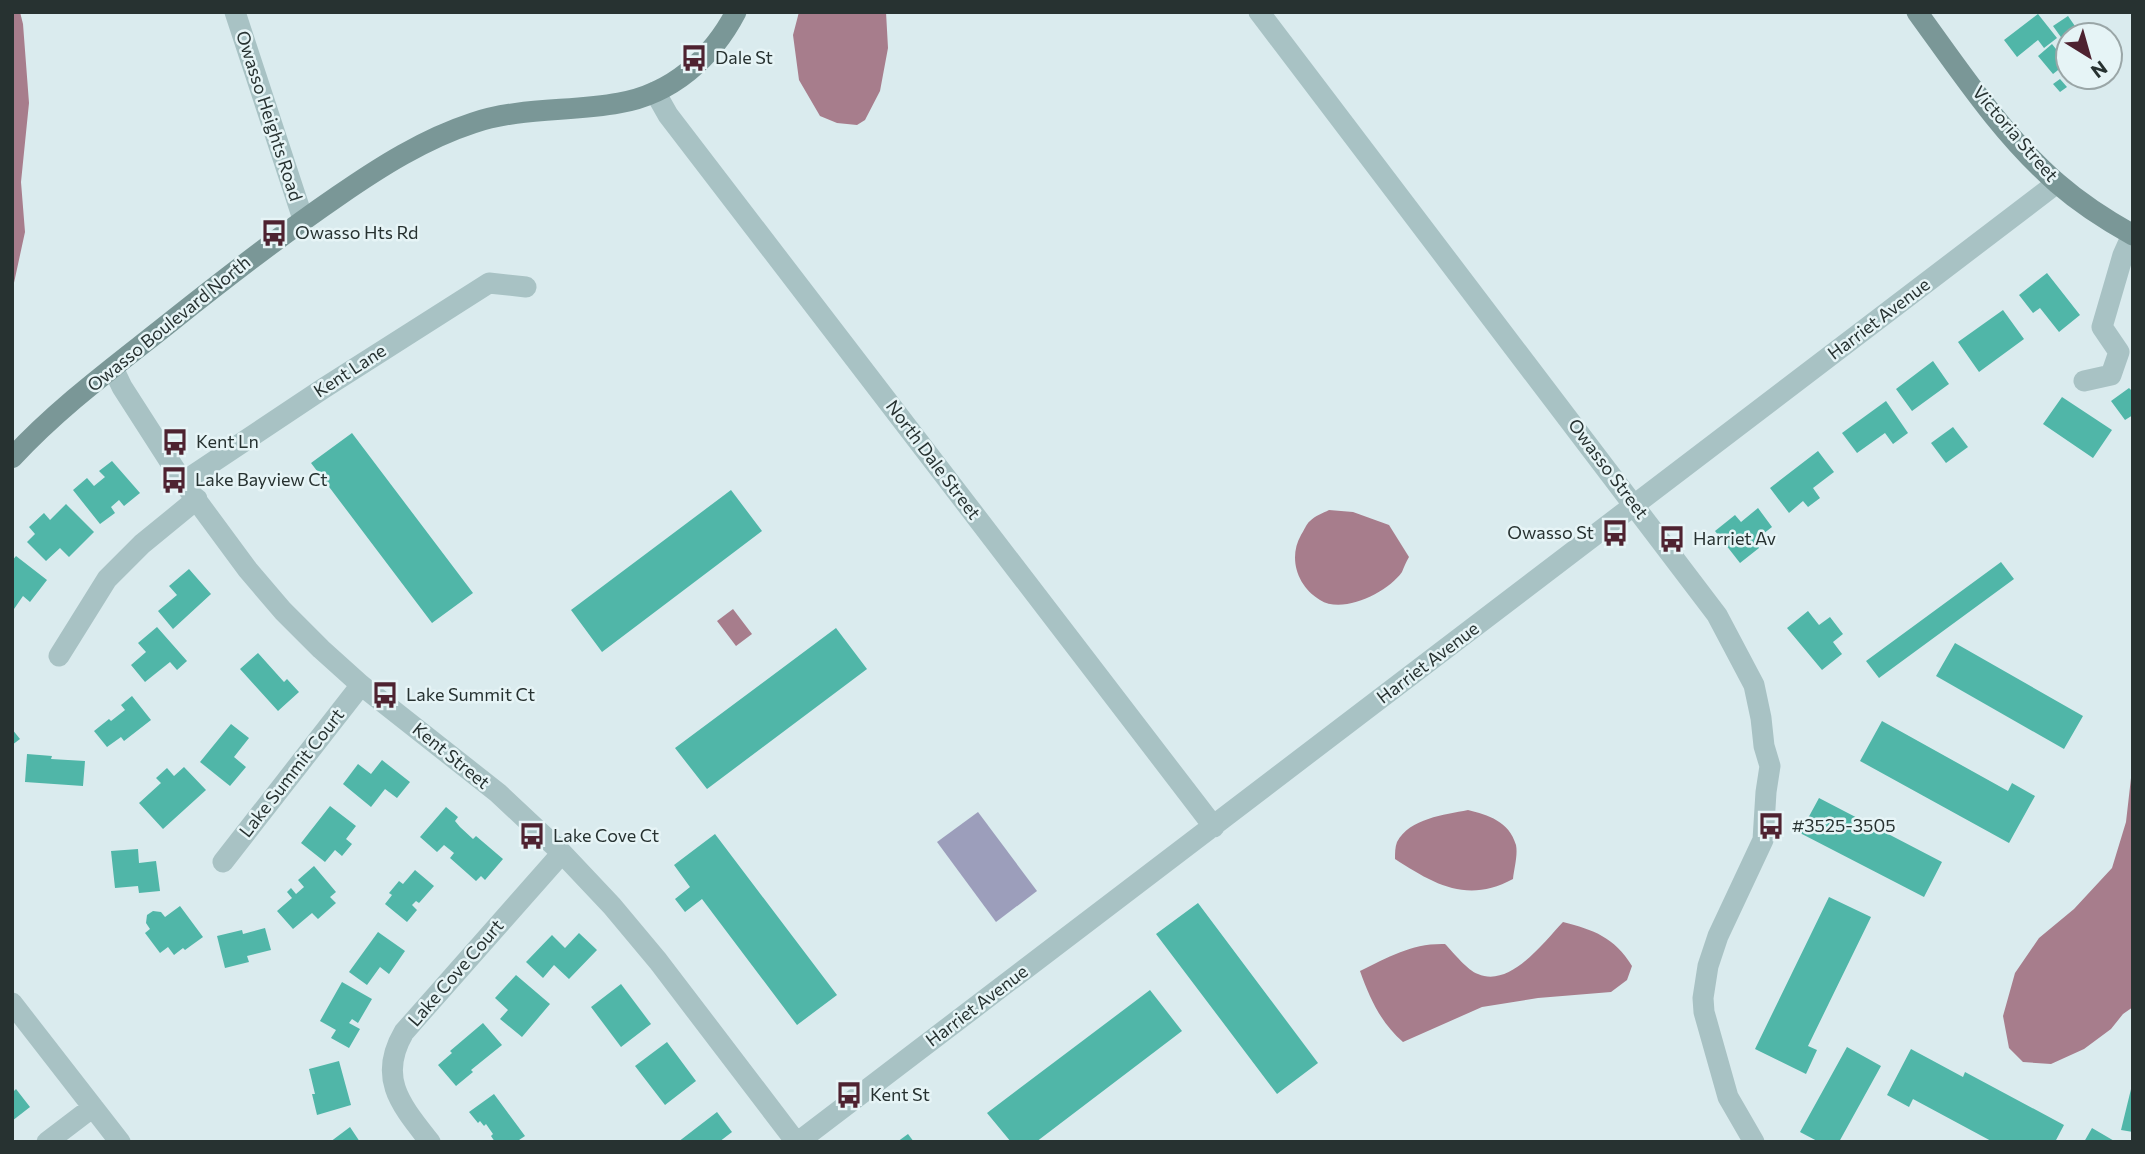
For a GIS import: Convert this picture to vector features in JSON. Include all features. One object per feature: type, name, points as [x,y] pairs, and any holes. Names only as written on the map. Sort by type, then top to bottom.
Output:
[{"type":"street","name":"Owasso Heights Road","points":[[235,12],[303,219]]},
{"type":"street","name":"Owasso Boulevard North","points":[[12,458],[60,411],[242,265],[371,173],[453,130],[506,115],[619,103],[655,92],[679,80],[696,65],[717,43],[736,12]]},
{"type":"street","name":"Owasso Street","points":[[1259,12],[1717,615],[1754,685],[1761,718],[1763,746],[1770,766],[1763,840],[1718,936],[1708,966],[1703,998],[1704,1012],[1728,1097],[1754,1142]]},
{"type":"street","name":"Victoria Street","points":[[1923,15],[2009,133],[2057,183],[2098,214],[2132,235]]},
{"type":"street","name":"North Dale Street","points":[[655,92],[668,115],[1213,827]]},
{"type":"street","name":"Harriet Avenue","points":[[797,1142],[2057,183]]},
{"type":"street","points":[[2084,381],[2111,375],[2119,352],[2102,327],[2123,255],[2132,235]]},
{"type":"street","name":"Kent Lane","points":[[59,656],[113,572],[190,491],[324,388],[489,283],[526,287]]},
{"type":"street","name":"Kent Street","points":[[113,368],[121,387],[190,491],[232,549],[283,611],[361,685],[498,793],[562,853],[612,905],[658,961],[797,1142]]},
{"type":"street","name":"Lake Summit Court","points":[[223,862],[361,685]]},
{"type":"street","name":"Lake Cove Court","points":[[430,1142],[397,1095],[392,1070],[397,1045],[404,1032],[562,853]]},
{"type":"street","points":[[12,1003],[120,1142]]},
{"type":"street","points":[[47,1142],[93,1107]]},
{"type":"shaded area","points":[[12,12],[20,12],[23,24],[29,103],[21,182],[25,232],[12,292]]},
{"type":"shaded area","points":[[799,12],[886,12],[888,48],[880,91],[865,120],[857,125],[837,123],[820,116],[799,80],[793,35]]},
{"type":"shaded area","points":[[1329,510],[1353,512],[1389,525],[1409,557],[1402,572],[1387,587],[1364,599],[1341,605],[1320,600],[1306,587],[1300,579],[1295,562],[1297,544],[1307,524]]},
{"type":"shaded area","points":[[733,609],[752,634],[736,646],[717,621]]},
{"type":"shaded area","points":[[2133,728],[2133,1007],[2123,1014],[2111,1029],[2084,1049],[2051,1064],[2023,1062],[2009,1048],[2003,1016],[2015,973],[2039,938],[2074,909],[2112,868],[2126,822]]},
{"type":"shaded area","points":[[1468,810],[1497,820],[1513,837],[1517,853],[1513,879],[1481,890],[1451,888],[1423,876],[1395,859],[1397,842],[1410,828],[1428,819]]},
{"type":"shaded area","points":[[978,812],[1037,891],[996,922],[937,842]]},
{"type":"shaded area","points":[[1563,922],[1594,932],[1618,948],[1632,966],[1627,980],[1611,992],[1538,998],[1482,1007],[1403,1042],[1388,1027],[1377,1010],[1360,971],[1411,948],[1445,944],[1474,972],[1490,977],[1502,975],[1525,961]]},
{"type":"building","points":[[2038,14],[2054,34],[2054,40],[2044,48],[2038,40],[2017,57],[2004,40]]},
{"type":"building","points":[[2052,44],[2054,73],[2053,74],[2038,56]]},
{"type":"building","points":[[2047,273],[2080,315],[2059,332],[2040,308],[2033,313],[2019,295]]},
{"type":"building","points":[[2003,310],[2024,339],[1979,372],[1958,342]]},
{"type":"building","points":[[1933,361],[1949,384],[1912,411],[1896,389]]},
{"type":"building","points":[[2129,388],[2133,392],[2133,415],[2125,420],[2111,401]]},
{"type":"building","points":[[2062,397],[2112,430],[2093,458],[2043,424]]},
{"type":"building","points":[[1886,401],[1908,433],[1893,444],[1885,433],[1857,453],[1842,433]]},
{"type":"building","points":[[1953,427],[1968,447],[1946,463],[1931,443]]},
{"type":"building","points":[[352,433],[473,593],[432,623],[311,463]]},
{"type":"building","points":[[1818,451],[1834,472],[1813,488],[1820,498],[1808,507],[1803,501],[1789,513],[1770,488]]},
{"type":"building","points":[[112,461],[140,493],[124,506],[119,500],[111,507],[115,513],[100,524],[73,490],[87,478],[94,486],[105,477],[99,471]]},
{"type":"building","points":[[731,490],[762,531],[602,652],[571,610]]},
{"type":"building","points":[[66,504],[94,532],[69,557],[60,548],[46,561],[27,542],[35,534],[29,527],[44,513],[50,520]]},
{"type":"building","points":[[1758,508],[1772,527],[1754,541],[1759,548],[1740,563],[1715,531],[1735,515],[1741,522]]},
{"type":"building","points":[[16,556],[47,580],[30,602],[23,596],[14,609],[12,561]]},
{"type":"building","points":[[2001,562],[2014,579],[1879,678],[1866,661]]},
{"type":"building","points":[[189,569],[211,594],[173,629],[158,611],[177,595],[169,586]]},
{"type":"building","points":[[1808,611],[1819,625],[1830,617],[1843,634],[1833,642],[1842,654],[1822,670],[1787,628]]},
{"type":"building","points":[[157,627],[187,661],[177,670],[170,662],[145,682],[131,665],[146,652],[138,643]]},
{"type":"building","points":[[836,628],[867,669],[707,789],[675,748]]},
{"type":"building","points":[[1955,643],[2083,716],[2064,749],[1936,676]]},
{"type":"building","points":[[258,653],[284,682],[287,679],[299,692],[278,711],[240,669]]},
{"type":"building","points":[[132,696],[151,720],[124,741],[121,737],[107,747],[94,731],[125,710],[121,705]]},
{"type":"building","points":[[1882,721],[2008,791],[2012,783],[2035,796],[2009,843],[1860,761]]},
{"type":"building","points":[[231,724],[249,738],[234,757],[246,767],[230,786],[200,762]]},
{"type":"building","points":[[12,729],[20,739],[12,745]]},
{"type":"building","points":[[27,754],[85,761],[83,786],[25,782]]},
{"type":"building","points":[[382,760],[410,782],[397,798],[385,789],[371,807],[343,784],[358,764],[371,774]]},
{"type":"building","points":[[184,767],[206,790],[163,829],[139,803],[161,783],[156,778],[167,768],[174,776]]},
{"type":"building","points":[[1819,798],[1942,862],[1924,897],[1800,833]]},
{"type":"building","points":[[330,806],[356,826],[346,839],[352,844],[342,856],[335,850],[325,862],[301,843]]},
{"type":"building","points":[[446,807],[458,817],[455,821],[473,839],[476,836],[503,859],[485,880],[481,876],[476,881],[450,858],[454,853],[444,845],[437,852],[420,837]]},
{"type":"building","points":[[715,834],[837,995],[797,1025],[702,899],[685,912],[675,899],[690,887],[674,865]]},
{"type":"building","points":[[138,849],[139,863],[156,861],[160,891],[139,893],[138,886],[115,888],[111,851]]},
{"type":"building","points":[[314,866],[336,892],[330,897],[336,903],[318,919],[312,913],[293,929],[277,911],[292,898],[287,892],[291,888],[296,894],[304,887],[298,880]]},
{"type":"building","points":[[415,870],[434,886],[419,903],[416,901],[412,905],[417,910],[407,922],[385,904],[392,895],[389,893],[399,881],[403,884]]},
{"type":"building","points":[[1829,897],[1871,917],[1808,1046],[1817,1050],[1806,1074],[1755,1049]]},
{"type":"building","points":[[1198,903],[1318,1063],[1277,1094],[1156,934]]},
{"type":"building","points":[[180,906],[203,937],[174,955],[168,947],[160,953],[145,933],[150,929],[146,923],[147,915],[153,911],[161,912],[165,917]]},
{"type":"building","points":[[265,928],[271,950],[247,956],[249,962],[225,968],[217,936],[242,930],[243,934]]},
{"type":"building","points":[[378,932],[405,951],[389,974],[380,967],[367,985],[349,972]]},
{"type":"building","points":[[579,933],[597,950],[569,979],[554,965],[543,978],[526,962],[552,935],[565,948]]},
{"type":"building","points":[[516,975],[550,1004],[522,1037],[500,1019],[508,1010],[495,998]]},
{"type":"building","points":[[342,982],[372,999],[358,1023],[352,1019],[349,1023],[360,1029],[349,1048],[331,1038],[336,1030],[320,1021]]},
{"type":"building","points":[[621,984],[651,1024],[621,1047],[591,1007]]},
{"type":"building","points":[[1150,990],[1182,1031],[1036,1142],[1011,1142],[987,1113]]},
{"type":"building","points":[[483,1023],[502,1045],[456,1086],[438,1065]]},
{"type":"building","points":[[667,1042],[696,1081],[665,1105],[635,1066]]},
{"type":"building","points":[[1847,1047],[1881,1066],[1839,1142],[1819,1142],[1800,1132]]},
{"type":"building","points":[[1911,1049],[1963,1077],[1965,1072],[2064,1125],[2055,1142],[1993,1142],[1913,1099],[1909,1107],[1887,1095]]},
{"type":"building","points":[[339,1061],[351,1105],[317,1115],[309,1069]]},
{"type":"building","points":[[2133,1086],[2133,1132],[2121,1130]]},
{"type":"building","points":[[16,1089],[30,1107],[12,1121],[12,1093]]},
{"type":"building","points":[[494,1094],[525,1136],[516,1142],[495,1142],[486,1124],[484,1126],[480,1121],[478,1123],[469,1112]]},
{"type":"building","points":[[717,1112],[732,1132],[719,1142],[678,1142]]},
{"type":"building","points":[[350,1127],[360,1142],[330,1142]]},
{"type":"building","points":[[2092,1128],[2116,1142],[2084,1142]]},
{"type":"building","points":[[908,1134],[914,1142],[897,1142]]},
{"type":"place","name":"Dale St","points":[[694,58]]},
{"type":"place","name":"Owasso Hts Rd","points":[[274,233]]},
{"type":"place","name":"Kent Ln","points":[[175,442]]},
{"type":"place","name":"Lake Bayview Ct","points":[[174,480]]},
{"type":"place","name":"Owasso St","points":[[1615,533]]},
{"type":"place","name":"Harriet Av","points":[[1672,539]]},
{"type":"place","name":"Lake Summit Ct","points":[[385,695]]},
{"type":"place","name":"#3525-3505","points":[[1771,826]]},
{"type":"place","name":"Lake Cove Ct","points":[[532,836]]},
{"type":"place","name":"Kent St","points":[[849,1095]]}]
